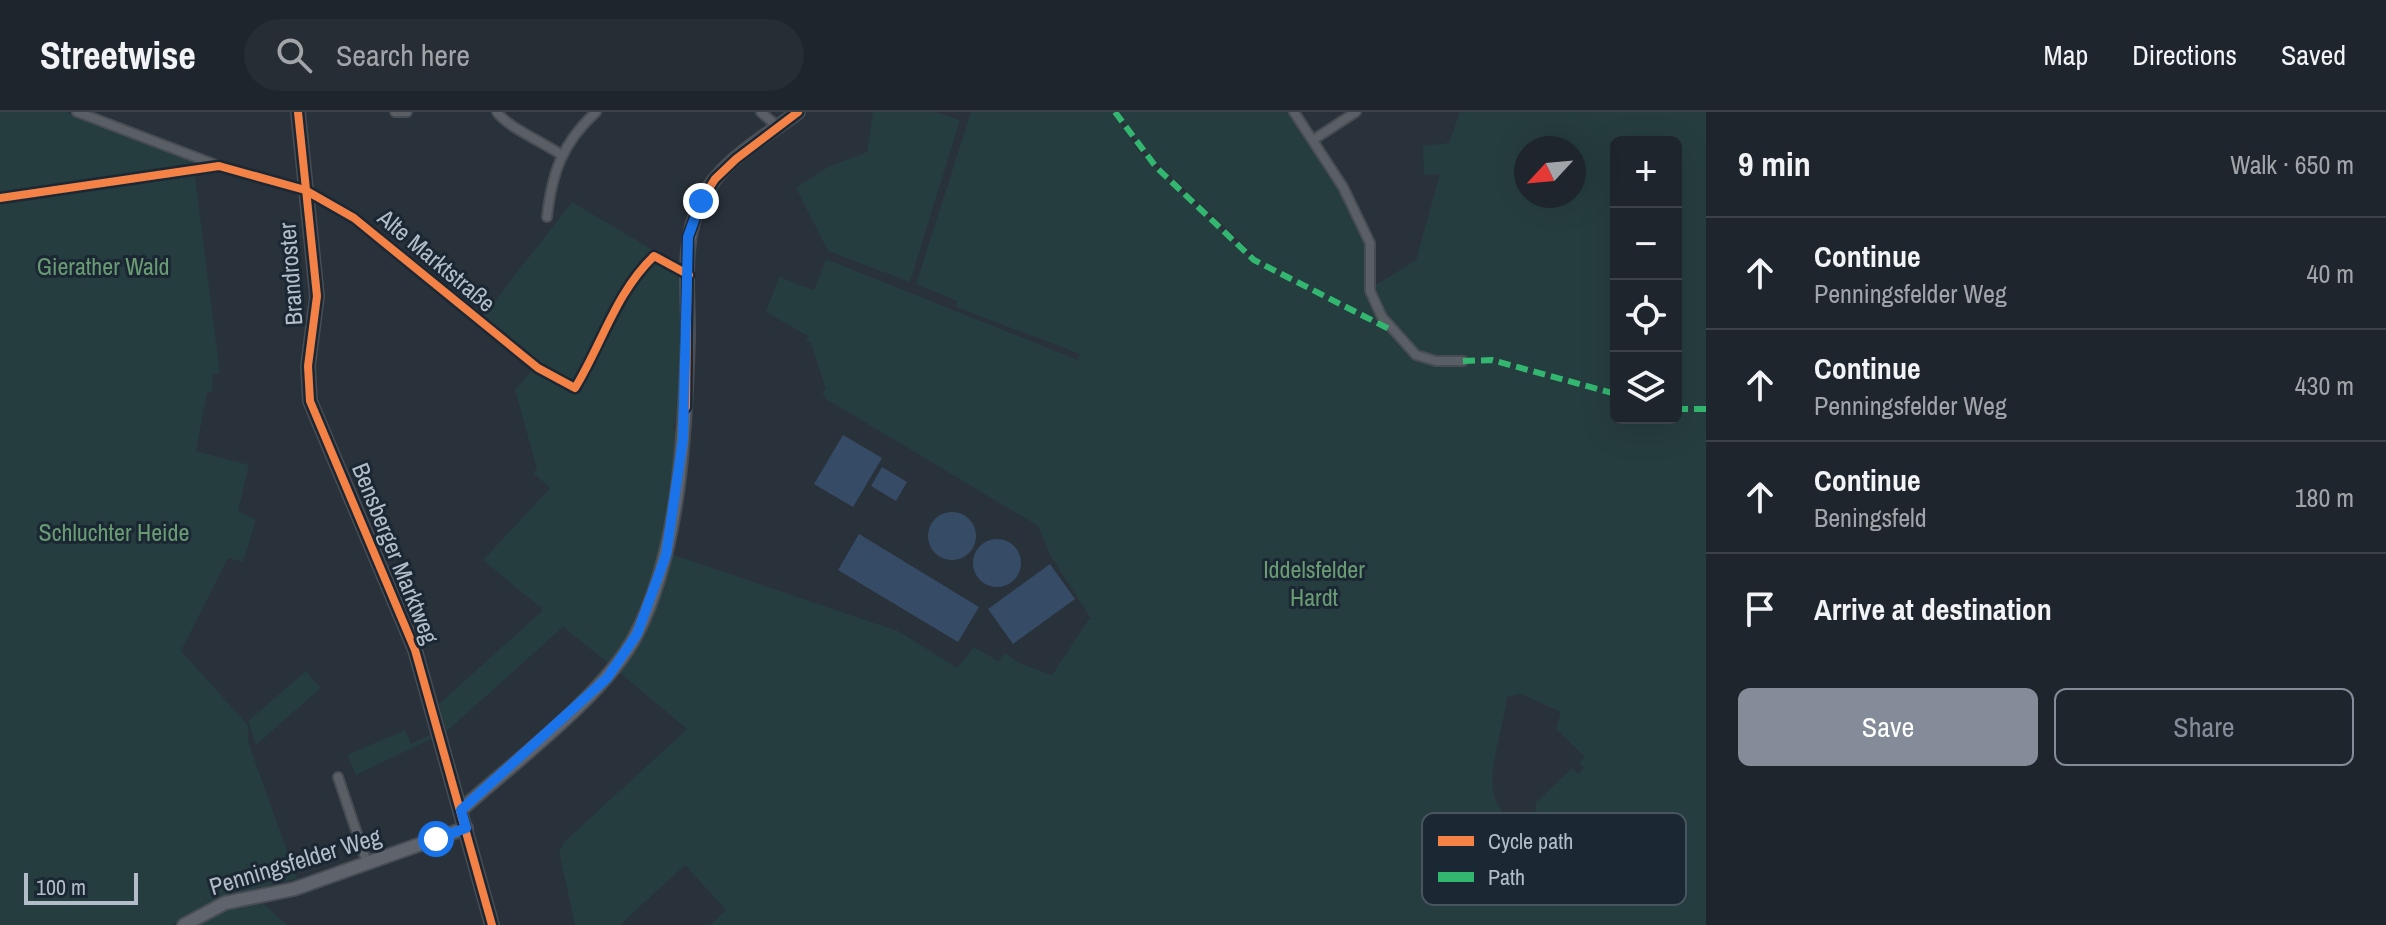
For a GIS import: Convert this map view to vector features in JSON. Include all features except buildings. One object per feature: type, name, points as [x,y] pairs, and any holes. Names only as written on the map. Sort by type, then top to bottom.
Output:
[{"type":"street","name":"Alte Marktstraße","points":[[77,112],[219,166],[305,190],[354,218],[538,368]]},
{"type":"street","name":"Brandroster","points":[[298,112],[317,296],[307,384]]},
{"type":"street","points":[[395,112],[407,112]]},
{"type":"street","points":[[497,112],[508,124],[532,134],[560,154]]},
{"type":"street","points":[[547,217],[550,183],[560,154],[596,112]]},
{"type":"street","points":[[761,112],[778,127]]},
{"type":"street","points":[[461,810],[607,678],[637,634],[666,555],[686,407],[688,237],[701,201],[715,179],[798,112]]},
{"type":"street","points":[[1294,112],[1343,187],[1370,243],[1370,291],[1382,317],[1416,355],[1436,361],[1463,361]]},
{"type":"street","points":[[1313,140],[1356,112]]},
{"type":"street","name":"Bensberger Marktweg","points":[[307,384],[320,424],[401,610],[492,925]]},
{"type":"street","points":[[338,777],[367,863]]},
{"type":"street","name":"Penningsfelder Weg","points":[[184,925],[225,903],[294,889],[466,828]]},
{"type":"green space","name":"Schluchter Heide","points":[[0,112],[66,112],[193,162],[220,373],[213,374],[212,391],[207,393],[196,451],[249,465],[238,511],[256,520],[243,562],[228,558],[181,651],[248,725],[248,741],[297,879],[228,895],[172,925],[0,925]]},
{"type":"green space","points":[[873,112],[934,112],[960,120],[910,282],[828,251],[796,188],[828,167],[867,152]]},
{"type":"green space","name":"Iddelsfelder Hardt","points":[[971,112],[1113,112],[1139,152],[1251,258],[1257,257],[1141,148],[1117,112],[1291,112],[1360,223],[1374,286],[1416,260],[1440,174],[1424,175],[1423,146],[1449,143],[1460,112],[1706,112],[1706,925],[710,925],[726,910],[685,865],[620,925],[575,925],[559,851],[565,841],[687,729],[619,672],[634,645],[668,553],[898,631],[957,668],[974,647],[998,661],[1005,653],[1019,663],[1052,675],[1089,619],[1092,620],[1050,555],[1038,526],[826,399],[811,343],[806,340],[808,336],[766,312],[779,277],[814,290],[826,259],[1078,360],[1080,354],[956,307],[957,301],[916,284]],"holes":[[[1520,694],[1561,712],[1556,729],[1585,757],[1579,762],[1584,768],[1578,774],[1572,768],[1536,802],[1536,810],[1532,813],[1686,813],[1686,905],[1422,905],[1422,813],[1506,813],[1495,797],[1493,782],[1507,697]]]},
{"type":"green space","points":[[572,202],[658,253],[651,255],[621,288],[654,258],[681,272],[682,404],[673,429],[679,437],[663,550],[647,599],[613,667],[563,627],[446,732],[439,704],[543,610],[483,560],[550,488],[533,473],[537,469],[515,390],[538,363],[483,316]]},
{"type":"green space","points":[[306,671],[321,688],[256,745],[248,721]]},
{"type":"green space","points":[[405,730],[411,744],[430,735],[431,739],[356,775],[347,755]]},
{"type":"green space","points":[[258,899],[287,925],[192,925],[232,905]]},
{"type":"water","points":[[843,435],[882,458],[853,507],[814,484]]},
{"type":"water","points":[[882,467],[907,482],[896,501],[871,486]]},
{"type":"water","points":[[952,512],[969,519],[976,536],[969,553],[952,560],[935,553],[928,536],[935,519]]},
{"type":"water","points":[[859,534],[979,607],[958,642],[838,570]]},
{"type":"water","points":[[997,539],[1014,546],[1021,563],[1014,580],[997,587],[980,580],[973,563],[980,546]]},
{"type":"water","points":[[1050,564],[1075,599],[1013,644],[988,609]]},
{"type":"marked path","points":[[1115,112],[1156,167],[1254,260],[1391,330]]},
{"type":"marked path","points":[[1463,361],[1492,360],[1610,392]]},
{"type":"marked path","points":[[1682,409],[1706,409]]},
{"type":"cycle path","points":[[298,112],[317,296],[308,366],[310,401],[415,650],[492,925]]},
{"type":"cycle path","points":[[686,407],[688,237],[701,201],[715,179],[736,159],[798,112]]},
{"type":"cycle path","points":[[0,198],[219,166],[305,190],[354,218],[538,368],[575,388],[619,302],[654,256],[689,275]]},
{"type":"route","points":[[436,839],[466,828],[461,810],[607,678],[637,634],[666,555],[686,407],[688,237],[701,201]]},
{"type":"park label","name":"Gierather Wald","points":[[103,266]]}]
